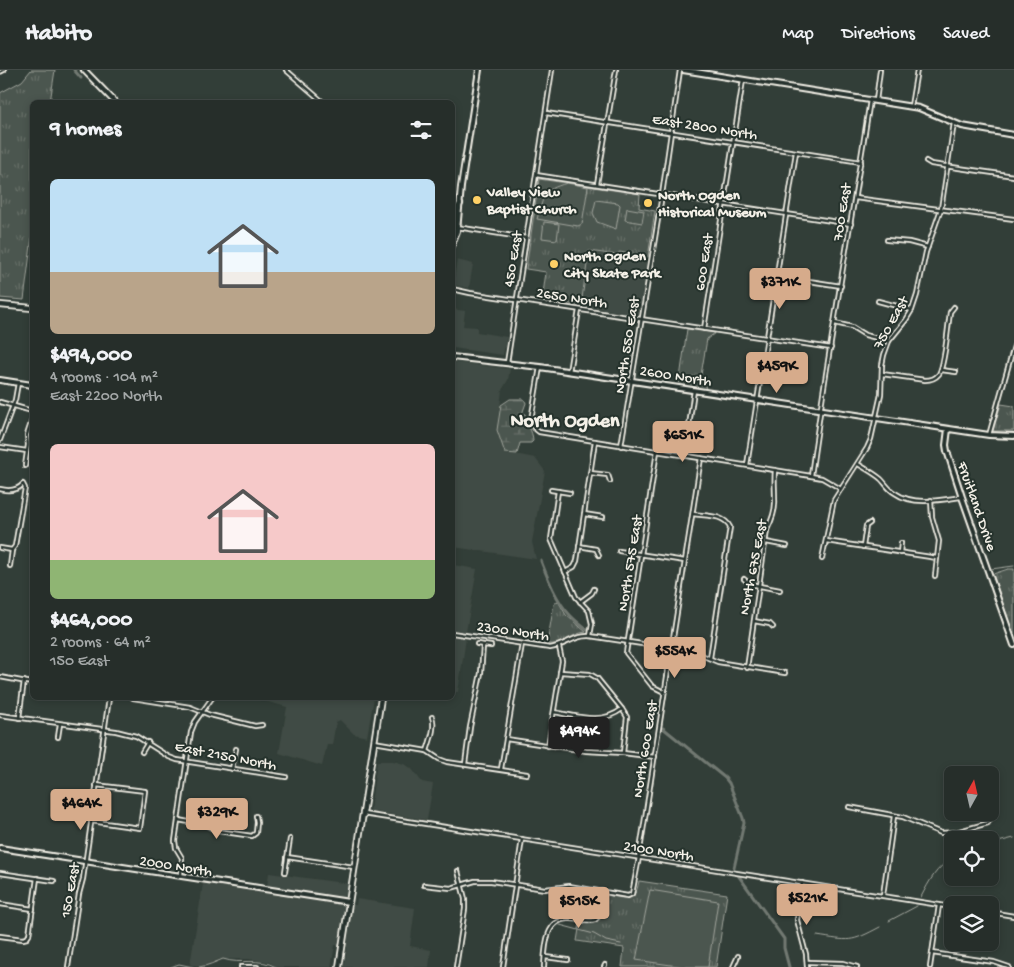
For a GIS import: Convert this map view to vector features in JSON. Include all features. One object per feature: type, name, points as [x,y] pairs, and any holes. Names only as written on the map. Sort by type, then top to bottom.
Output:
[{"type":"main road","points":[[0,305],[30,308]]},
{"type":"main road","points":[[339,967],[381,700]]},
{"type":"street","points":[[0,72],[4,70]]},
{"type":"street","points":[[84,70],[113,100]]},
{"type":"street","points":[[286,70],[321,100]]},
{"type":"street","points":[[455,235],[479,70]]},
{"type":"street","name":"450 East","points":[[507,363],[552,70]]},
{"type":"street","points":[[597,184],[616,70]]},
{"type":"street","points":[[681,70],[698,71],[743,80],[912,106],[926,109],[954,123],[978,130],[1014,135]]},
{"type":"street","name":"North 550 East","points":[[622,446],[681,70]]},
{"type":"street","points":[[876,101],[880,70]]},
{"type":"street","points":[[912,106],[917,70]]},
{"type":"street","name":"600 East","points":[[704,329],[743,80]]},
{"type":"street","name":"700 East","points":[[811,476],[870,100]]},
{"type":"street","name":"East 2800 North","points":[[546,113],[860,162]]},
{"type":"street","name":"750 East","points":[[822,559],[832,507],[869,444],[877,418],[884,355],[889,341],[906,320],[918,293],[928,247],[941,209],[954,123]]},
{"type":"street","points":[[747,465],[796,152]]},
{"type":"street","points":[[926,161],[931,164],[1014,176]]},
{"type":"street","points":[[536,175],[851,224]]},
{"type":"street","points":[[855,198],[1014,219]]},
{"type":"street","points":[[455,212],[460,204]]},
{"type":"street","points":[[457,227],[526,238]]},
{"type":"street","points":[[887,240],[909,242],[928,247]]},
{"type":"street","points":[[777,276],[841,286]]},
{"type":"street","name":"2650 North","points":[[455,290],[831,348]]},
{"type":"street","points":[[878,301],[912,310]]},
{"type":"street","points":[[882,374],[931,380],[936,377],[940,370],[950,312],[954,307]]},
{"type":"street","points":[[569,372],[578,310]]},
{"type":"street","points":[[835,323],[852,327],[865,335],[889,341]]},
{"type":"street","points":[[989,435],[1014,347]]},
{"type":"street","name":"2600 North","points":[[455,357],[540,367],[989,435],[1014,436]]},
{"type":"street","points":[[540,367],[531,420],[534,428],[539,432],[822,478],[841,489]]},
{"type":"street","points":[[940,370],[956,372]]},
{"type":"street","points":[[0,380],[30,385]]},
{"type":"street","points":[[0,440],[13,406],[18,383]]},
{"type":"street","points":[[684,455],[694,390]]},
{"type":"street","points":[[0,402],[30,410]]},
{"type":"street","points":[[25,466],[27,435],[30,426]]},
{"type":"street","name":"Fruitland Drive","points":[[948,429],[946,445],[962,497],[1014,645]]},
{"type":"street","points":[[564,572],[574,567],[577,561],[595,441]]},
{"type":"street","points":[[0,447],[27,451]]},
{"type":"street","name":"North 575 East","points":[[658,451],[626,653],[652,686],[664,692]]},
{"type":"street","name":"North 600 East","points":[[601,891],[628,896],[632,894],[701,458]]},
{"type":"street","points":[[858,464],[875,475],[900,497],[911,500],[962,497]]},
{"type":"street","name":"North 675 East","points":[[746,668],[767,530],[773,516],[776,500],[773,483],[775,470]]},
{"type":"street","points":[[590,473],[608,475],[610,481]]},
{"type":"street","points":[[0,489],[16,489],[23,484],[25,488],[10,566]]},
{"type":"street","points":[[551,490],[570,493]]},
{"type":"street","points":[[558,491],[551,538],[564,572],[580,602],[589,611],[591,617],[590,636]]},
{"type":"street","points":[[930,500],[932,517],[939,542],[934,576]]},
{"type":"street","points":[[584,514],[603,517]]},
{"type":"street","points":[[693,514],[722,518],[728,521],[730,527],[710,658]]},
{"type":"street","points":[[863,548],[866,526],[870,523]]},
{"type":"street","points":[[826,541],[937,558]]},
{"type":"street","points":[[766,542],[787,546]]},
{"type":"street","points":[[900,553],[901,543]]},
{"type":"street","points":[[579,546],[596,549],[599,554]]},
{"type":"street","points":[[0,548],[12,550]]},
{"type":"street","points":[[618,551],[686,561]]},
{"type":"street","points":[[744,579],[750,584],[780,590]]},
{"type":"street","points":[[580,602],[592,593],[594,589]]},
{"type":"street","points":[[754,621],[770,624],[773,627]]},
{"type":"street","name":"2300 North","points":[[455,633],[550,648],[581,636],[590,636],[694,652],[718,662],[785,673]]},
{"type":"street","points":[[477,644],[491,646]]},
{"type":"street","points":[[501,769],[522,644]]},
{"type":"street","points":[[465,764],[470,726],[482,673],[483,646]]},
{"type":"street","points":[[548,746],[562,661],[559,646]]},
{"type":"street","points":[[560,672],[590,674],[597,678],[622,709],[627,718],[623,753]]},
{"type":"street","points":[[0,677],[30,682]]},
{"type":"street","points":[[19,718],[24,681]]},
{"type":"street","name":"150 East","points":[[68,967],[109,700]]},
{"type":"street","points":[[146,700],[190,707],[210,715],[255,726],[262,725]]},
{"type":"street","points":[[180,877],[182,858],[176,848],[175,841],[192,729],[211,700]]},
{"type":"street","points":[[554,712],[605,718],[614,715],[622,709]]},
{"type":"street","name":"East 2150 North","points":[[0,716],[136,736],[169,757],[187,762],[286,778]]},
{"type":"street","points":[[427,751],[434,721],[432,717]]},
{"type":"street","points":[[58,737],[60,724]]},
{"type":"street","points":[[506,739],[586,751],[655,757]]},
{"type":"street","points":[[142,752],[148,742]]},
{"type":"street","points":[[374,742],[427,751],[447,762],[527,774]]},
{"type":"street","points":[[232,769],[236,749]]},
{"type":"street","points":[[91,821],[140,828],[145,791],[96,784]]},
{"type":"street","points":[[213,828],[220,807]]},
{"type":"street","points":[[849,807],[916,822],[941,833],[948,834],[989,821]]},
{"type":"street","name":"2100 North","points":[[363,814],[944,906]]},
{"type":"street","points":[[178,820],[206,825],[218,831],[252,836],[258,822],[256,816]]},
{"type":"street","points":[[882,895],[894,816]]},
{"type":"street","points":[[285,872],[290,839]]},
{"type":"street","points":[[503,967],[522,839]]},
{"type":"street","name":"2000 North","points":[[0,848],[349,902]]},
{"type":"street","points":[[287,857],[354,867]]},
{"type":"street","points":[[456,967],[465,909],[458,871]]},
{"type":"street","points":[[0,873],[54,881]]},
{"type":"street","points":[[0,936],[23,939],[29,935],[37,878]]},
{"type":"street","points":[[424,885],[451,888],[483,880],[545,889],[569,886],[601,891],[598,917],[595,920],[591,922],[571,919],[558,921],[552,926],[548,932],[544,967]]},
{"type":"street","points":[[802,883],[797,920],[808,962],[807,967]]},
{"type":"street","points":[[0,904],[33,909]]},
{"type":"street","points":[[930,967],[939,905]]},
{"type":"street","points":[[999,914],[1014,916]]},
{"type":"street","points":[[932,953],[994,962],[1009,967]]},
{"type":"street","points":[[733,967],[738,956]]},
{"type":"street","points":[[544,957],[568,960]]},
{"type":"street","points":[[808,962],[843,964],[857,967]]},
{"type":"street","points":[[241,967],[257,967]]},
{"type":"shaded area","points":[[589,251],[617,255],[618,252],[648,257],[639,316],[581,305]]},
{"type":"shaded area","points":[[457,260],[473,264],[469,288],[455,285]]},
{"type":"shaded area","points":[[455,309],[465,311],[463,326],[477,327],[477,332],[507,337],[503,355],[455,348]]},
{"type":"shaded area","points":[[455,362],[510,369],[508,380],[502,390],[497,432],[505,452],[535,458],[545,471],[532,542],[536,559],[455,547]]},
{"type":"shaded area","points":[[455,565],[477,569],[466,632],[455,630]]},
{"type":"shaded area","points":[[455,636],[466,638],[458,692],[455,692]]},
{"type":"shaded area","points":[[261,700],[374,700],[367,737],[354,734],[340,720],[336,722],[332,745],[327,745],[322,766],[279,753],[287,707]]},
{"type":"shaded area","points":[[377,761],[393,761],[404,764],[411,768],[422,782],[433,784],[427,820],[370,811]]},
{"type":"shaded area","points":[[269,873],[351,884],[348,904],[356,905],[357,899],[415,908],[410,946],[431,950],[429,967],[344,967],[347,947],[335,945],[331,967],[277,967],[269,962],[248,959],[220,959],[203,966],[190,965],[203,884],[266,893]]},
{"type":"green space","points":[[31,70],[55,70],[50,100],[30,100],[30,253],[24,300],[0,298],[0,93],[22,81]]},
{"type":"green space","points":[[539,179],[640,194],[639,208],[655,211],[648,257],[619,252],[617,255],[589,251],[581,305],[542,301],[546,272],[526,269]]},
{"type":"green space","points":[[567,183],[588,187],[582,224],[578,226],[537,219],[543,199],[548,191]]},
{"type":"green space","points":[[596,200],[618,203],[620,205],[616,229],[597,222],[593,213]]},
{"type":"green space","points":[[627,208],[644,211],[642,223],[625,220]]},
{"type":"green space","points":[[544,222],[559,224],[557,240],[542,238]]},
{"type":"green space","points":[[687,329],[715,333],[707,339],[700,381],[705,385],[706,389],[679,385]]},
{"type":"green space","points":[[510,399],[524,399],[526,403],[522,414],[525,414],[533,437],[531,443],[520,443],[517,454],[505,453],[497,430],[501,405]]},
{"type":"green space","points":[[1001,404],[1014,406],[1014,431],[993,431]]},
{"type":"green space","points":[[1014,569],[1014,636],[993,574]]},
{"type":"green space","points":[[558,601],[566,615],[586,632],[557,643],[547,644],[554,604]]},
{"type":"green space","points":[[639,881],[727,894],[716,967],[622,967],[624,948],[577,941],[580,923],[593,923],[599,918],[602,894],[621,898],[631,897],[637,889]]},
{"type":"green space","points":[[650,890],[718,901],[708,967],[685,967],[636,960]]},
{"type":"waterway","points":[[74,70],[81,78]]},
{"type":"waterway","points":[[541,561],[560,602],[571,616],[587,630]]},
{"type":"waterway","points":[[991,569],[1014,566]]},
{"type":"waterway","points":[[663,728],[729,783],[744,823],[734,868]]},
{"type":"waterway","points":[[999,842],[1014,838]]},
{"type":"waterway","points":[[921,897],[931,880],[944,864]]},
{"type":"waterway","points":[[738,875],[784,939],[784,948],[789,967]]},
{"type":"waterway","points":[[889,921],[917,906]]},
{"type":"waterway","points":[[560,925],[594,934],[606,941],[621,944]]},
{"type":"waterway","points":[[817,936],[844,940],[862,936],[880,927]]},
{"type":"waterway","points":[[199,967],[223,959],[263,962],[276,967]]},
{"type":"waterway","points":[[171,967],[179,964],[193,967]]},
{"type":"place","name":"Valley View Baptist Church","points":[[477,200]]},
{"type":"place","name":"North Ogden Historical Museum","points":[[648,203]]},
{"type":"place","name":"North Ogden City Skate Park","points":[[554,264]]},
{"type":"district","name":"North Ogden","points":[[565,419]]}]
